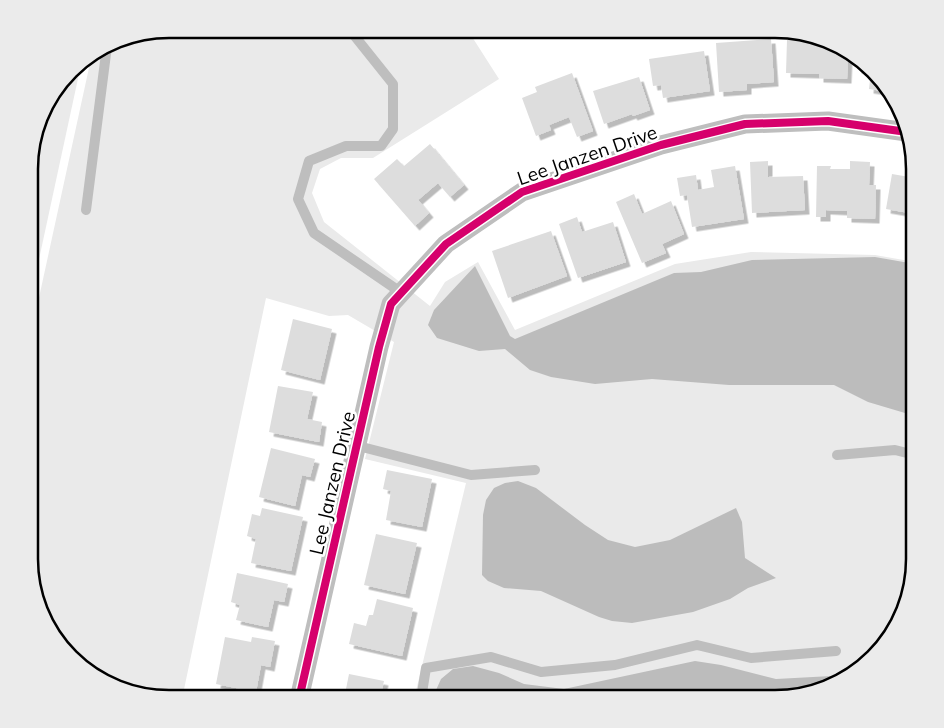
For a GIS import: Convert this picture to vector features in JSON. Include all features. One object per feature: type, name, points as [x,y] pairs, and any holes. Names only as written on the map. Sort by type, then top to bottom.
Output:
[{"type":"street","name":"Lee Janzen Drive","points":[[301,690],[379,347],[391,304],[446,244],[522,192],[661,145],[745,124],[828,121],[901,131]]},
{"type":"lane","points":[[356,38],[393,84],[393,129],[381,146],[346,146],[309,161],[298,199],[314,233],[396,289]]},
{"type":"lane","points":[[86,210],[106,53]]},
{"type":"lane","points":[[362,447],[471,475],[535,470]]},
{"type":"lane","points":[[837,455],[895,450],[906,453]]},
{"type":"lane","points":[[422,690],[426,668],[491,657],[541,672],[614,665],[698,646],[751,658],[836,651]]},
{"type":"shaded area","points":[[160,38],[473,38],[499,79],[373,158],[341,158],[320,169],[312,193],[324,222],[430,306],[445,282],[478,262],[515,330],[675,264],[751,252],[875,255],[906,260],[906,568],[900,602],[884,632],[862,658],[826,681],[801,688],[784,690],[416,690],[466,483],[365,459],[394,342],[348,315],[329,316],[266,298],[184,690],[160,690],[126,684],[96,668],[70,646],[51,618],[42,594],[38,568],[38,302],[90,64],[103,55],[126,44]]},
{"type":"shaded area","points":[[79,73],[38,264],[38,168],[42,134],[47,118],[55,103],[64,89]]},
{"type":"shaded area","points":[[875,257],[906,262],[906,413],[868,402],[834,385],[729,385],[652,379],[595,384],[551,377],[530,370],[505,349],[479,351],[437,338],[428,325],[434,310],[475,266],[510,336],[515,339],[674,273],[701,272],[752,260]]},
{"type":"shaded area","points":[[518,481],[536,488],[608,540],[635,547],[670,540],[736,508],[742,522],[745,558],[776,578],[748,588],[730,599],[693,612],[632,623],[612,621],[599,617],[541,591],[504,588],[488,581],[482,575],[483,515],[486,500],[494,488],[505,483]]},
{"type":"shaded area","points":[[695,661],[721,665],[776,679],[836,676],[818,684],[784,690],[436,690],[441,679],[453,669],[473,666],[499,673],[524,684],[564,689]]},
{"type":"building","points":[[771,39],[774,82],[747,84],[747,90],[719,92],[716,43]]},
{"type":"building","points":[[787,40],[810,42],[826,47],[842,56],[848,60],[847,79],[819,78],[819,74],[786,73]]},
{"type":"building","points":[[704,51],[710,91],[663,98],[661,85],[653,86],[649,59]]},
{"type":"building","points":[[572,73],[593,131],[577,137],[569,117],[549,125],[551,130],[536,136],[522,98],[537,92],[535,87]]},
{"type":"building","points":[[639,77],[650,110],[604,124],[593,91]]},
{"type":"building","points":[[870,78],[881,91],[869,89]]},
{"type":"building","points":[[430,144],[464,185],[450,197],[438,183],[418,200],[429,213],[415,226],[374,179],[397,159],[404,166]]},
{"type":"building","points":[[768,161],[768,177],[803,176],[805,210],[752,213],[750,162]]},
{"type":"building","points":[[850,161],[870,162],[869,185],[876,185],[875,219],[847,218],[847,211],[826,210],[826,217],[816,217],[817,166],[831,166],[830,169],[850,169]]},
{"type":"building","points":[[735,166],[744,219],[692,227],[687,195],[680,196],[677,178],[696,175],[698,190],[714,187],[711,170]]},
{"type":"building","points":[[892,174],[906,176],[906,212],[886,209]]},
{"type":"building","points":[[634,194],[642,214],[671,201],[684,234],[662,244],[666,253],[642,263],[616,202]]},
{"type":"building","points":[[577,217],[582,232],[613,222],[626,262],[578,278],[559,224]]},
{"type":"building","points":[[551,231],[567,276],[508,298],[492,251]]},
{"type":"building","points":[[293,319],[332,329],[320,380],[281,370]]},
{"type":"building","points":[[278,386],[313,392],[307,419],[322,422],[319,442],[269,432]]},
{"type":"building","points":[[271,448],[315,459],[310,477],[302,475],[295,506],[259,497]]},
{"type":"building","points":[[387,470],[432,479],[422,527],[386,520],[391,491],[383,489]]},
{"type":"building","points":[[262,508],[303,517],[291,571],[251,563],[256,539],[247,536],[252,514],[260,516]]},
{"type":"building","points":[[376,534],[417,543],[405,594],[364,585]]},
{"type":"building","points":[[237,573],[288,584],[284,602],[274,600],[268,627],[236,620],[240,605],[231,602]]},
{"type":"building","points":[[377,599],[413,608],[402,656],[349,644],[354,623],[366,626],[369,615],[373,615]]},
{"type":"building","points":[[225,637],[251,642],[252,637],[275,641],[270,667],[261,665],[256,690],[246,690],[216,684]]},
{"type":"building","points":[[349,674],[384,681],[382,690],[346,690]]},
{"type":"cycle path","points":[[301,690],[379,347],[391,304],[446,244],[522,192],[661,145],[745,124],[828,121],[901,131]]}]
